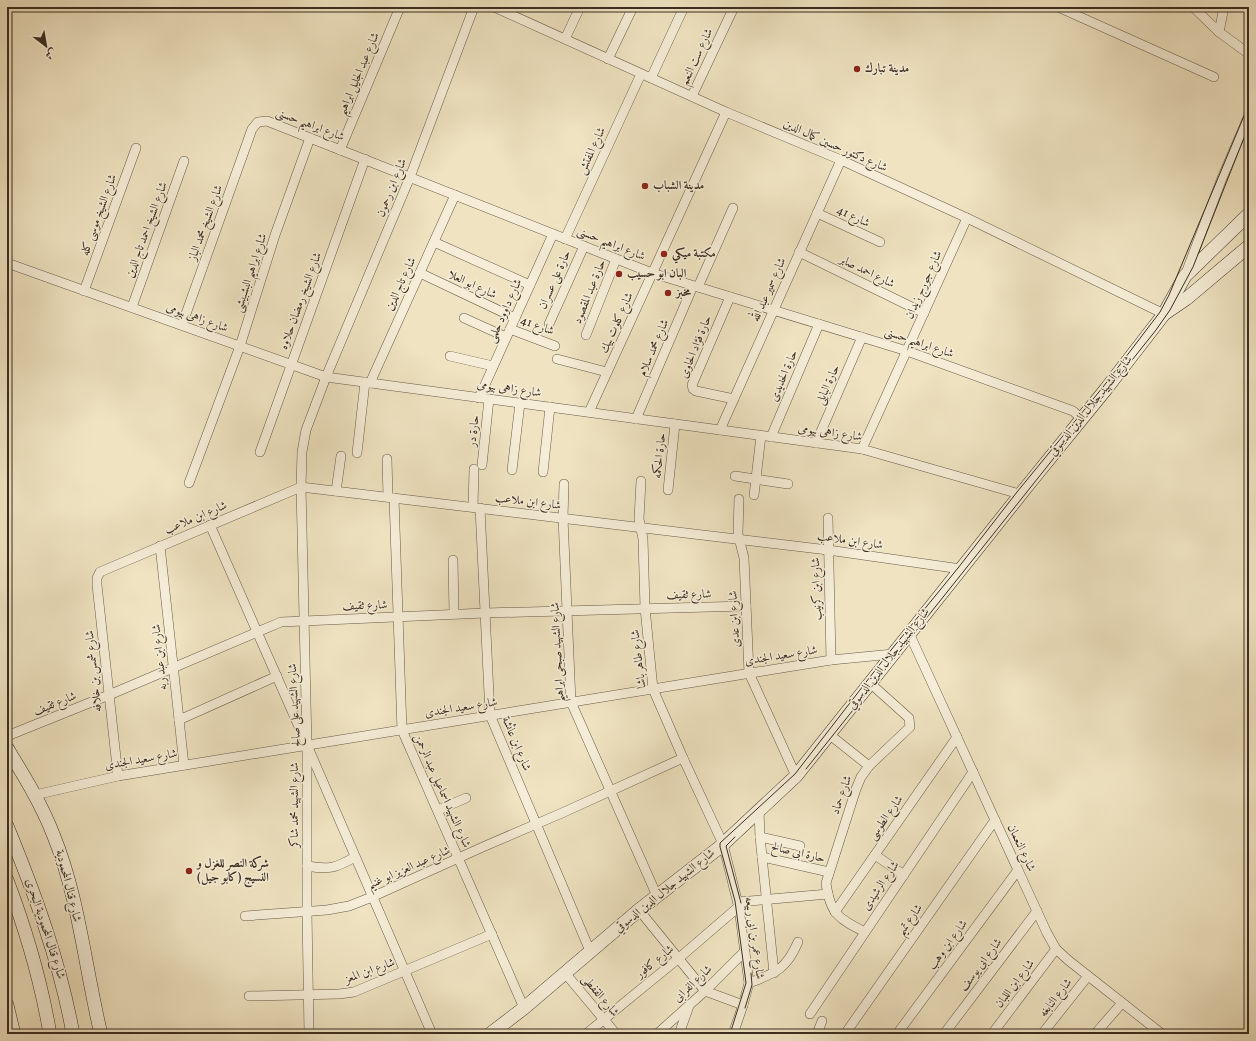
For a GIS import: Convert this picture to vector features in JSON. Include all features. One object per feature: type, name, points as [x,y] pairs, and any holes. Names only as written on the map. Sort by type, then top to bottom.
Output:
[{"type":"main road","points":[[1164,314],[1185,276],[1249,214]]},
{"type":"main road","name":"شارع الشهيد جلال الدين الدسوقي","points":[[490,1034],[524,1008],[639,910],[723,844],[796,776],[961,568],[1106,389],[1164,314],[1186,299],[1249,246]]},
{"type":"main road","name":"شارع قنال المحمودية","points":[[7,748],[35,795],[54,834],[66,871],[101,1034]]},
{"type":"main road","name":"شارع قنال المحمودية البحرى","points":[[7,826],[34,894],[54,952],[67,1001],[73,1034]]},
{"type":"main road","name":"شارع قنال المحمودية البحرى","points":[[7,880],[21,917],[35,965],[44,999],[50,1034]]},
{"type":"main road","points":[[7,1004],[14,1034]]},
{"type":"street","name":"شارع عبد الجليل ابراهيم","points":[[340,150],[400,7]]},
{"type":"street","name":"شارع ابن رحمون","points":[[326,377],[410,177],[474,7]]},
{"type":"street","name":"شارع دكتور حسين كمال الدين","points":[[494,7],[726,112],[841,160],[967,218],[1164,314]]},
{"type":"street","points":[[565,39],[580,7]]},
{"type":"street","points":[[608,58],[633,7]]},
{"type":"street","points":[[651,78],[684,7]]},
{"type":"street","name":"شارع ست النعم","points":[[692,96],[734,7]]},
{"type":"street","points":[[1058,7],[1214,77]]},
{"type":"street","points":[[1192,7],[1219,32],[1249,54]]},
{"type":"street","points":[[1219,32],[1224,7]]},
{"type":"street","name":"شارع المفتش","points":[[565,239],[641,74]]},
{"type":"street","name":"شارع كلوت بيك","points":[[589,412],[726,112]]},
{"type":"street","points":[[1185,276],[1222,178],[1249,115]]},
{"type":"street","name":"شارع ابراهيم حسنى","points":[[252,129],[258,122],[267,121],[652,273],[907,350],[1073,411],[1082,418]]},
{"type":"street","name":"شارع الشيخ محمد الباز","points":[[182,325],[252,129]]},
{"type":"street","name":"شارع ابراهيم البشبيشى","points":[[190,483],[240,346],[275,236],[310,138]]},
{"type":"street","name":"شارع الشيخ موسى كله","points":[[84,291],[136,148]]},
{"type":"street","name":"شارع الشيخ رمضان حلاوه","points":[[260,452],[365,159]]},
{"type":"street","name":"شارع الشيخ احمد تاج الدين","points":[[132,307],[184,160]]},
{"type":"street","name":"شارع سمير عبد الله","points":[[720,430],[841,160]]},
{"type":"street","name":"شارع تاج الدين","points":[[357,453],[368,382],[455,195]]},
{"type":"street","name":"شارع محمد سلام","points":[[636,419],[733,208]]},
{"type":"street","name":"شارع 41","points":[[817,213],[880,242]]},
{"type":"street","name":"شارع جورج زيدان","points":[[862,449],[967,218]]},
{"type":"street","name":"شارع داوود حلمى","points":[[479,398],[553,234]]},
{"type":"street","points":[[434,242],[530,285]]},
{"type":"street","name":"حارة على عسران","points":[[549,324],[584,246]]},
{"type":"street","name":"شارع احمد صابر","points":[[799,252],[924,314]]},
{"type":"street","name":"حارة عبد المقصود","points":[[586,335],[616,259]]},
{"type":"street","name":"شارع زاهى بيومى","points":[[7,263],[326,377],[862,449],[1020,496]]},
{"type":"street","name":"شارع ابو العلا","points":[[420,273],[515,318]]},
{"type":"street","name":"حارة فؤاد الحاوى","points":[[730,297],[692,385],[693,389],[696,391],[734,399]]},
{"type":"street","name":"شارع 41","points":[[464,318],[508,333],[555,346]]},
{"type":"street","name":"حارة الحديدى","points":[[771,437],[818,324]]},
{"type":"street","name":"حارة البابلى","points":[[816,443],[862,337]]},
{"type":"street","points":[[450,356],[494,366]]},
{"type":"street","points":[[557,359],[608,372]]},
{"type":"street","name":"شارع الشهيد على صالح","points":[[326,377],[306,430],[302,452],[301,487],[307,745],[432,1034]]},
{"type":"street","name":"حارة در","points":[[477,508],[478,467],[489,399]]},
{"type":"street","points":[[512,470],[520,403]]},
{"type":"street","points":[[543,472],[550,407]]},
{"type":"street","name":"حارة الحكمه","points":[[668,490],[675,424]]},
{"type":"street","points":[[754,495],[761,436]]},
{"type":"street","points":[[336,491],[341,456]]},
{"type":"street","name":"شارع الشهيد اسماعيل عبد الرحمن","points":[[387,459],[391,497],[398,617],[402,730],[524,1008]]},
{"type":"street","points":[[735,476],[788,484]]},
{"type":"street","name":"شارع طاهر باشا","points":[[641,481],[639,519],[643,539],[645,608],[653,689],[723,844]]},
{"type":"street","name":"شارع الشهيد صبحى ابراهيم","points":[[564,484],[563,518],[571,702],[657,896]]},
{"type":"street","name":"شارع ابن ملاعب","points":[[106,569],[301,487],[740,539],[961,568]]},
{"type":"street","name":"شارع ابن عدى","points":[[739,499],[738,528],[744,558],[749,673],[796,776]]},
{"type":"street","name":"شارع ابن عائشة","points":[[477,508],[485,613],[490,715],[590,951]]},
{"type":"street","name":"شارع ابن كرنيب","points":[[828,518],[831,660]]},
{"type":"street","name":"شارع الشهيد محمد شاكر","points":[[210,525],[307,745],[309,1034]]},
{"type":"street","name":"شارع ابن عبد ربه","points":[[160,546],[184,765]]},
{"type":"street","points":[[452,560],[454,614]]},
{"type":"street","name":"شارع شمس بن خلافه","points":[[106,569],[100,572],[97,578],[97,585],[118,776]]},
{"type":"street","name":"شارع ثقيف","points":[[7,736],[109,695],[281,622],[567,610],[746,606]]},
{"type":"street","name":"شارع النعمان","points":[[909,633],[1047,933],[1056,949],[1158,1033]]},
{"type":"street","name":"شارع سعيد الجندى","points":[[35,795],[118,776],[184,765],[831,660],[893,654]]},
{"type":"street","points":[[180,720],[277,676]]},
{"type":"street","name":"شارع حماد","points":[[865,932],[843,921],[835,912],[828,894],[826,883],[861,777],[870,766],[910,727],[909,718],[870,683]]},
{"type":"street","points":[[830,735],[870,766]]},
{"type":"street","name":"شارع الطوسى","points":[[835,912],[957,737]]},
{"type":"street","name":"شارع عبد العزيز ابو غنيم","points":[[245,916],[307,912],[349,906],[683,758]]},
{"type":"street","name":"شارع الرشيدى","points":[[810,1014],[973,772]]},
{"type":"street","points":[[438,810],[466,798]]},
{"type":"street","points":[[759,810],[760,837],[774,973]]},
{"type":"street","name":"شارع تميم","points":[[845,1034],[995,820]]},
{"type":"street","points":[[760,837],[800,846]]},
{"type":"street","name":"شارع عمر بن ابى ربيعه","points":[[723,844],[739,905],[749,983],[744,1005],[733,1034]]},
{"type":"street","points":[[875,855],[904,875]]},
{"type":"street","name":"حارة ابى صالح","points":[[762,856],[829,872]]},
{"type":"street","points":[[307,866],[324,869],[340,866],[355,857]]},
{"type":"street","name":"شارع ابن وهب","points":[[897,1034],[1018,870]]},
{"type":"street","points":[[739,905],[766,899],[828,894]]},
{"type":"street","name":"شارع كافور","points":[[586,1034],[679,958],[739,905]]},
{"type":"street","points":[[639,910],[705,990],[744,1005]]},
{"type":"street","name":"شارع ابى يوسف","points":[[944,1034],[1037,911]]},
{"type":"street","name":"شارع ابن المعز","points":[[249,996],[354,992],[492,934]]},
{"type":"street","points":[[749,983],[774,973],[784,965],[793,955],[798,942]]},
{"type":"street","name":"شارع ابن اللبان","points":[[992,1034],[1056,949]]},
{"type":"street","name":"شارع الفرابى","points":[[657,1034],[690,1005],[745,952]]},
{"type":"street","name":"شارع القفطى","points":[[565,973],[616,1034]]},
{"type":"street","name":"شارع النابغه","points":[[1042,1034],[1088,976]]},
{"type":"street","points":[[1095,1034],[1122,1003]]},
{"type":"street","points":[[679,1034],[690,1005]]},
{"type":"street","points":[[817,1034],[822,1021]]},
{"type":"tram line","points":[[730,1034],[746,983],[735,901],[720,843],[795,774],[887,655],[1103,387],[1160,312],[1169,295],[1249,104]]},
{"type":"tram line","points":[[806,769],[1156,330],[1170,310],[1193,267],[1249,125]]},
{"type":"tram line","points":[[735,837],[726,846],[741,903]]},
{"type":"tram line","points":[[745,1008],[752,985],[751,973]]},
{"type":"place","name":"مدينة تبارك","points":[[857,69]]},
{"type":"place","name":"مدينة الشباب","points":[[645,186]]},
{"type":"place","name":"مكتبة ميكي","points":[[664,254]]},
{"type":"place","name":"البان ابو حسيب","points":[[619,274]]},
{"type":"place","name":"مخبز","points":[[668,293]]},
{"type":"place","name":"شركة النصر للغزل و النسيج (كابو جيل)","points":[[189,871]]}]
